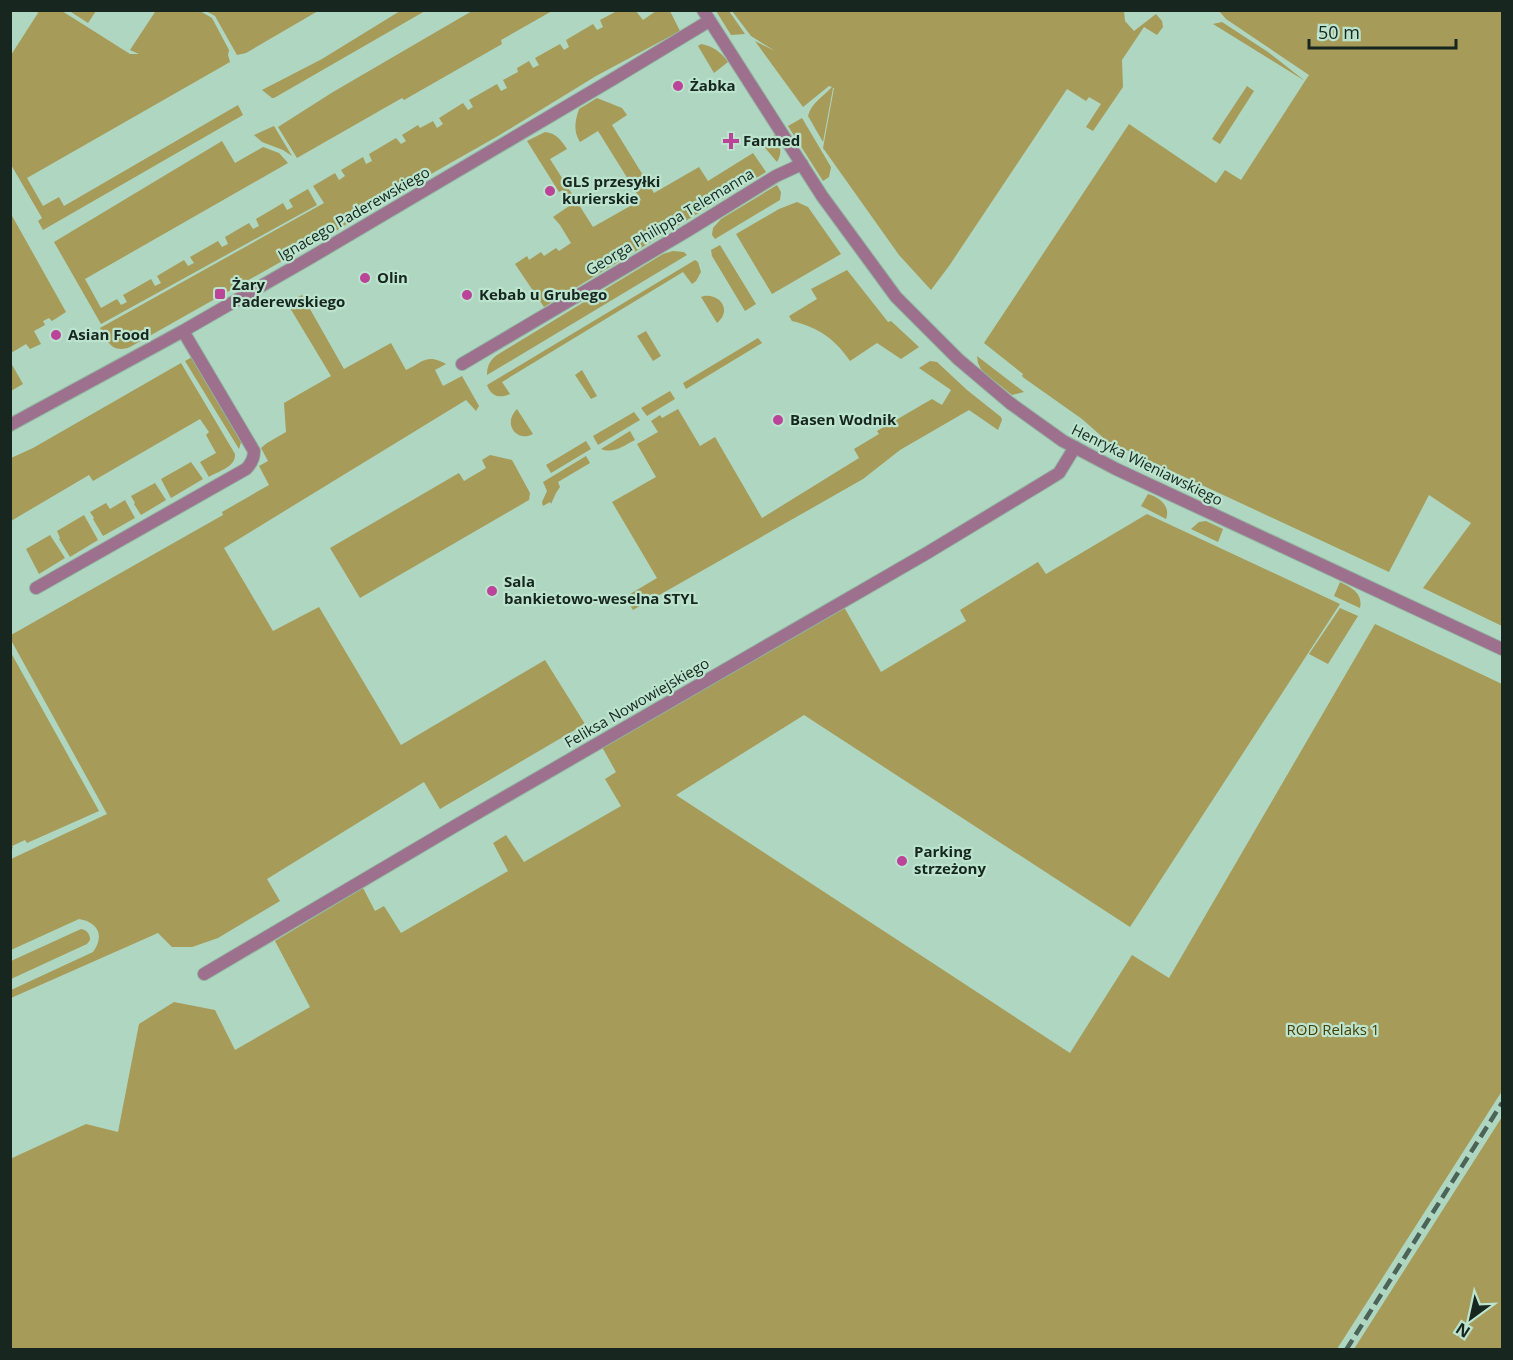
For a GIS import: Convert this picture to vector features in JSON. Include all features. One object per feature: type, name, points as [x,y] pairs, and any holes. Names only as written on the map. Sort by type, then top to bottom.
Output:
[{"type":"street","name":"Henryka Wieniawskiego","points":[[706,16],[822,196],[896,297],[958,359],[1010,403],[1063,441],[1168,493],[1503,650]]},
{"type":"street","name":"Ignacego Paderewskiego","points":[[10,425],[183,331],[563,109],[706,16]]},
{"type":"street","name":"Georga Philippa Telemanna","points":[[462,364],[776,176],[802,164]]},
{"type":"street","points":[[36,588],[250,465],[254,451],[183,331]]},
{"type":"street","name":"Feliksa Nowowiejskiego","points":[[204,974],[455,825],[898,570],[1040,485],[1059,473],[1075,447]]},
{"type":"green space","points":[[36,10],[62,11],[130,54],[139,54],[130,50],[154,11],[200,11],[212,18],[229,50],[230,62],[27,178],[43,206],[59,197],[64,206],[238,105],[243,115],[43,230],[38,221],[42,218],[10,163],[11,55],[38,13]]},
{"type":"green space","points":[[72,10],[96,11],[88,23],[71,12]]},
{"type":"green space","points":[[206,11],[318,11],[246,53],[237,55],[215,16]]},
{"type":"green space","points":[[400,11],[425,11],[274,98],[262,90],[322,59]]},
{"type":"green space","points":[[472,11],[552,11],[501,40],[502,44],[297,158],[278,127],[333,92]]},
{"type":"green space","points":[[614,11],[636,11],[643,20],[656,11],[670,11],[680,31],[596,76],[339,229],[130,347],[119,349],[114,347],[105,337],[100,328],[324,203],[313,186],[335,173],[339,180],[345,176],[341,170],[363,157],[366,164],[372,161],[369,154],[396,138],[401,144],[406,141],[402,135],[418,125],[420,128],[433,121],[437,128],[443,124],[439,118],[463,103],[468,110],[473,107],[469,100],[497,84],[501,91],[507,88],[503,80],[518,72],[517,68],[529,61],[533,68],[539,65],[535,58],[560,44],[564,50],[569,47],[566,40],[593,24],[597,30],[603,27],[600,20]]},
{"type":"green space","points":[[716,11],[729,11],[745,34],[731,35]]},
{"type":"green space","points":[[732,11],[1124,11],[1125,21],[1134,31],[1156,14],[1162,21],[1163,27],[1157,35],[1144,27],[1122,60],[1123,87],[1093,131],[1086,127],[1101,104],[1089,97],[1086,101],[1067,89],[931,290],[899,255],[823,148],[834,88],[823,142],[808,116],[815,103],[832,87],[829,86],[803,107],[755,41],[775,51],[751,36]]},
{"type":"green space","points":[[1219,11],[1502,11],[1502,626],[1423,588],[1471,523],[1429,495],[1389,572],[1107,441],[1082,419],[1024,378],[1023,374],[984,343],[1129,124],[1216,183],[1225,170],[1241,180],[1309,75],[1226,19]]},
{"type":"green space","points":[[1222,22],[1268,52],[1305,81],[1213,24]]},
{"type":"green space","points":[[701,44],[716,50],[728,62],[714,73],[698,46]]},
{"type":"green space","points":[[1247,86],[1254,91],[1220,144],[1212,139]]},
{"type":"green space","points":[[597,98],[622,108],[627,115],[612,125],[654,193],[699,167],[708,181],[753,153],[766,172],[544,307],[515,264],[527,256],[529,260],[541,252],[544,256],[556,248],[559,251],[571,243],[553,217],[572,204],[563,190],[559,192],[527,141],[545,132],[555,135],[563,143],[567,149],[550,159],[593,227],[641,200],[598,131],[580,142],[576,134],[575,126],[579,109]]},
{"type":"green space","points":[[802,118],[831,167],[829,177],[823,181],[788,126]]},
{"type":"green space","points":[[274,126],[292,156],[262,142],[254,135]]},
{"type":"green space","points":[[775,135],[780,148],[777,162],[761,143]]},
{"type":"green space","points":[[222,141],[235,163],[263,147],[279,153],[288,163],[85,279],[101,308],[117,299],[121,305],[127,302],[123,295],[151,279],[155,286],[161,283],[157,276],[184,260],[188,266],[194,263],[190,257],[218,241],[222,247],[228,244],[225,237],[249,223],[253,229],[259,226],[256,219],[283,203],[287,210],[293,207],[289,200],[308,189],[317,205],[101,324],[54,242]]},
{"type":"green space","points":[[777,185],[781,192],[780,200],[715,239],[712,235],[713,228],[721,219]]},
{"type":"green space","points":[[797,202],[808,207],[841,254],[772,294],[736,234],[779,209]]},
{"type":"green space","points":[[11,214],[66,312],[52,321],[49,318],[43,321],[45,325],[34,331],[41,344],[30,349],[26,344],[11,353]]},
{"type":"green space","points":[[720,245],[756,304],[745,311],[712,256],[711,250]]},
{"type":"green space","points":[[673,251],[684,252],[687,255],[487,375],[489,364],[497,355],[663,254]]},
{"type":"green space","points":[[695,260],[701,272],[692,284],[683,272],[502,382],[510,394],[496,396],[489,389],[487,385]]},
{"type":"green space","points":[[847,270],[888,322],[891,321],[919,347],[901,359],[877,343],[850,361],[825,335],[792,321],[789,316],[817,299],[811,289]]},
{"type":"green space","points":[[302,295],[344,369],[391,343],[406,370],[429,359],[446,364],[435,370],[443,386],[462,376],[479,406],[476,411],[466,400],[224,548],[273,631],[319,607],[401,745],[545,660],[585,724],[440,809],[424,782],[267,879],[280,901],[218,938],[192,947],[172,947],[158,933],[11,998],[11,990],[93,952],[99,941],[99,935],[91,923],[79,919],[11,950],[11,859],[107,814],[11,640],[11,635],[223,515],[222,512],[269,485],[259,466],[268,461],[261,448],[286,432],[284,403],[331,376],[287,303]]},
{"type":"green space","points":[[701,297],[720,300],[722,304],[724,313],[717,323]]},
{"type":"green space","points":[[646,331],[661,356],[653,361],[637,336]]},
{"type":"green space","points":[[758,338],[762,343],[686,389],[683,383]]},
{"type":"green space","points":[[194,356],[242,439],[239,449],[185,361]]},
{"type":"green space","points":[[977,356],[1024,392],[1012,395],[982,371]]},
{"type":"green space","points":[[930,361],[937,362],[1001,417],[998,430],[969,410],[900,450],[863,479],[633,610],[625,597],[657,578],[612,502],[656,477],[637,444],[658,432],[651,421],[660,415],[662,418],[678,409],[700,446],[715,437],[762,518],[859,458],[854,449],[879,434],[877,431],[932,399],[942,405],[951,390],[919,368]]},
{"type":"green space","points":[[11,363],[23,384],[11,391]]},
{"type":"green space","points":[[181,363],[235,454],[230,465],[209,477],[200,462],[216,453],[206,435],[209,432],[200,419],[93,481],[89,475],[11,521],[11,458],[33,448]]},
{"type":"green space","points":[[582,370],[597,396],[591,399],[575,375]]},
{"type":"green space","points":[[670,391],[675,399],[647,416],[641,408]]},
{"type":"green space","points":[[517,409],[533,434],[522,436],[513,430],[511,421]]},
{"type":"green space","points":[[634,412],[640,420],[598,445],[593,436]]},
{"type":"green space","points":[[630,431],[635,440],[614,450],[601,449]]},
{"type":"green space","points":[[586,441],[591,449],[551,473],[546,465]]},
{"type":"green space","points":[[490,455],[512,460],[530,493],[529,500],[360,598],[330,548],[459,473],[464,481],[486,468],[482,460]]},
{"type":"green space","points":[[586,456],[590,463],[558,482],[560,487],[551,504],[550,502],[543,506],[542,502],[547,491],[543,482]]},
{"type":"green space","points":[[191,462],[203,479],[171,498],[161,479]]},
{"type":"green space","points":[[155,483],[166,500],[141,515],[131,496]]},
{"type":"green space","points":[[1148,494],[1163,503],[1167,510],[1166,519],[1141,506]]},
{"type":"green space","points":[[125,500],[135,518],[103,536],[90,512],[106,503],[110,509]]},
{"type":"green space","name":"ROD Relaks 1","points":[[1147,514],[1340,604],[1130,927],[804,715],[676,795],[1070,1053],[1132,955],[1169,978],[1375,624],[1502,684],[1502,1091],[1337,1349],[11,1349],[10,1159],[86,1124],[118,1132],[139,1024],[174,1002],[215,1010],[235,1050],[310,1007],[275,941],[363,888],[375,911],[384,906],[401,933],[508,871],[493,843],[506,835],[524,862],[621,806],[605,779],[616,772],[602,747],[844,607],[881,672],[966,621],[960,610],[1038,562],[1046,574]]},
{"type":"green space","points":[[84,515],[98,540],[70,557],[57,531]]},
{"type":"green space","points":[[1206,521],[1223,529],[1218,542],[1191,529],[1199,522]]},
{"type":"green space","points":[[50,535],[65,558],[39,574],[26,549]]},
{"type":"green space","points":[[1340,582],[1358,595],[1360,608],[1334,596]]},
{"type":"green space","points":[[1340,608],[1358,616],[1328,664],[1309,654]]},
{"type":"green space","points":[[10,651],[99,811],[27,843],[25,840],[12,846],[11,849]]},
{"type":"green space","points":[[81,929],[89,936],[90,940],[87,944],[11,979],[11,961]]},
{"type":"green space","points":[[1502,1117],[1502,1349],[1354,1349]]},
{"type":"railway","points":[[1346,1350],[1502,1103]]},
{"type":"place","name":"Żabka","points":[[678,86]]},
{"type":"place","name":"Farmed","points":[[731,141]]},
{"type":"place","name":"GLS przesyłki kurierskie","points":[[550,191]]},
{"type":"place","name":"Olin","points":[[365,278]]},
{"type":"place","name":"Żary Paderewskiego","points":[[220,294]]},
{"type":"place","name":"Kebab u Grubego","points":[[467,295]]},
{"type":"place","name":"Asian Food","points":[[56,335]]},
{"type":"place","name":"Basen Wodnik","points":[[778,420]]},
{"type":"place","name":"Sala bankietowo-weselna STYL","points":[[492,591]]},
{"type":"place","name":"Parking strzeżony","points":[[902,861]]}]
